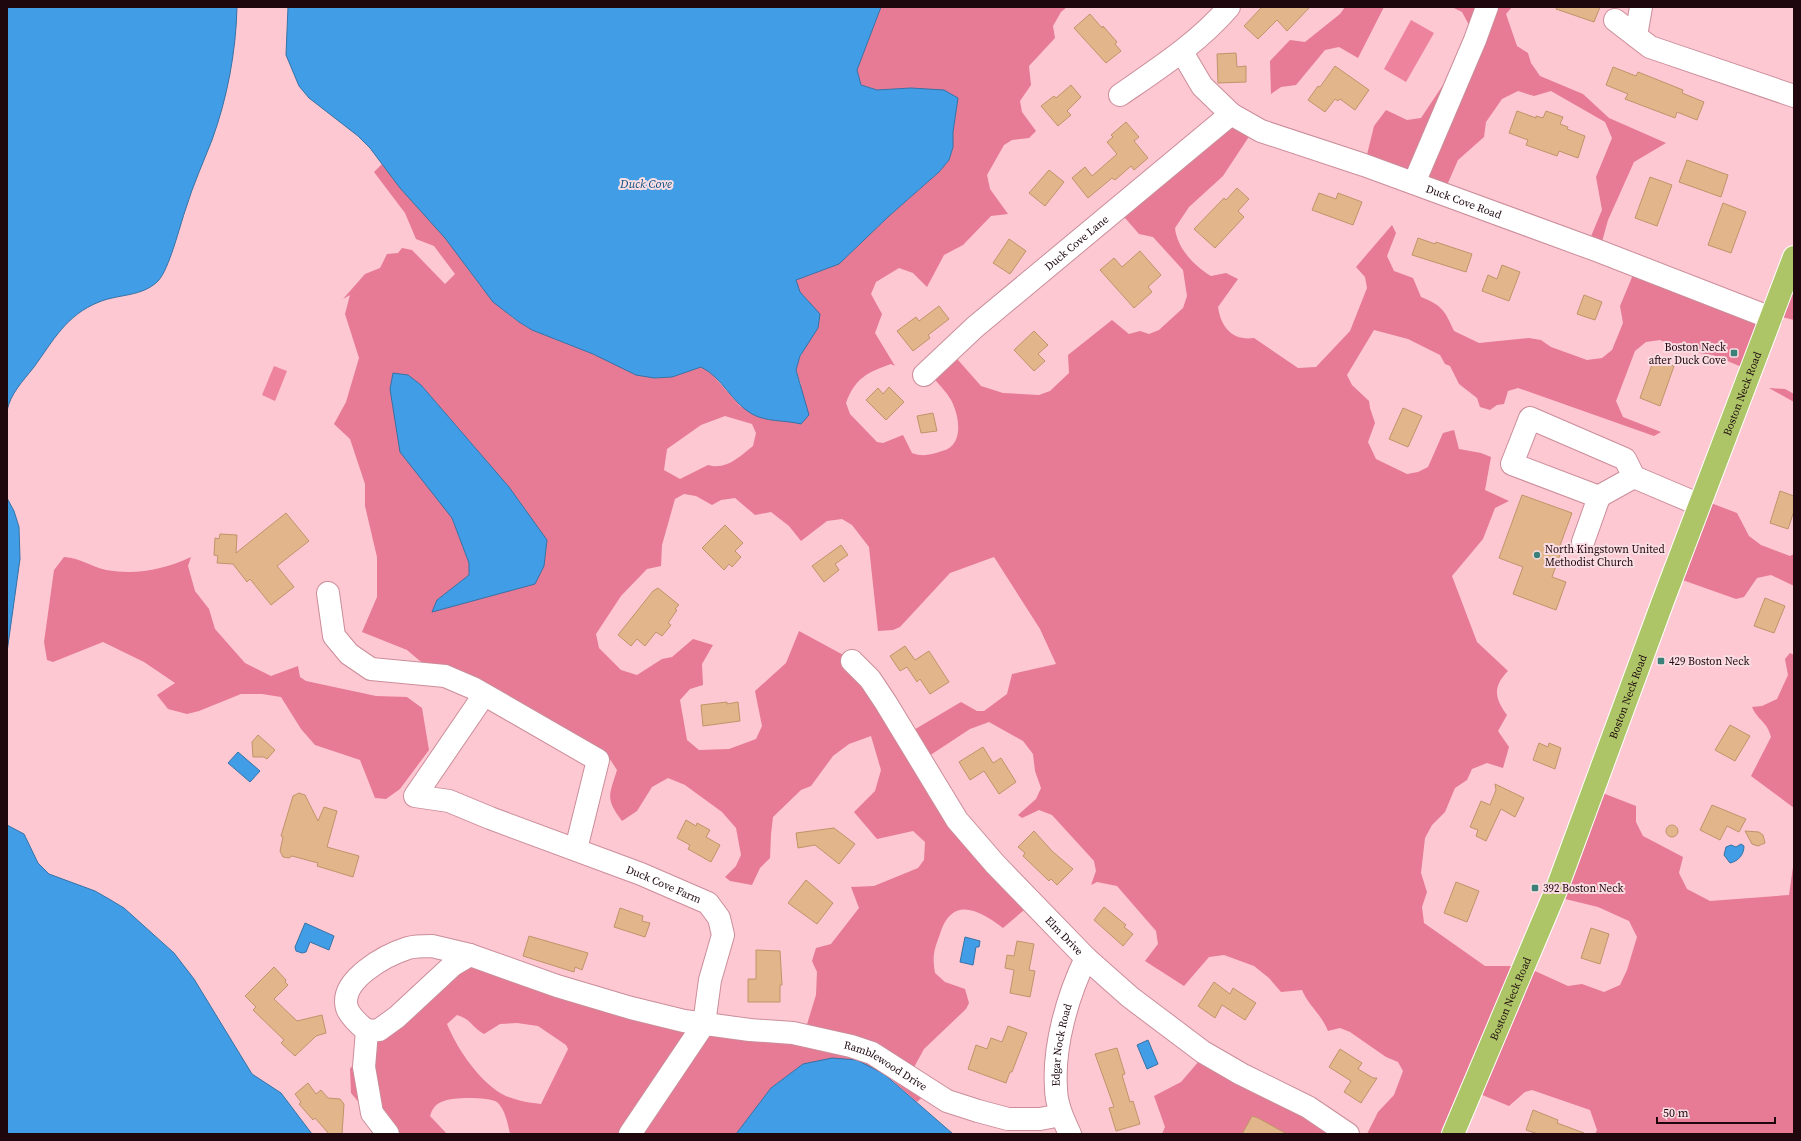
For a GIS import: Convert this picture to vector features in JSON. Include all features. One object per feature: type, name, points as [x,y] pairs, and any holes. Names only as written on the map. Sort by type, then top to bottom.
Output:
[{"type":"main road","name":"Boston Neck Road","points":[[1453,1134],[1557,888],[1794,257]]},
{"type":"street","points":[[1120,95],[1182,52],[1212,26],[1229,7]]},
{"type":"street","points":[[1414,183],[1469,54],[1487,7]]},
{"type":"street","points":[[1636,36],[1641,7]]},
{"type":"street","points":[[1615,20],[1650,47],[1794,96]]},
{"type":"street","name":"Duck Cove Road","points":[[1182,52],[1202,86],[1232,114],[1261,130],[1414,183],[1596,250],[1771,318]]},
{"type":"street","name":"Duck Cove Lane","points":[[924,375],[976,327],[1232,114]]},
{"type":"street","points":[[1598,497],[1512,464],[1530,418],[1625,459],[1634,477],[1700,505]]},
{"type":"street","points":[[1583,542],[1598,497],[1634,477]]},
{"type":"street","points":[[328,593],[334,636],[349,654],[371,669],[445,676],[484,695],[598,760],[571,848]]},
{"type":"street","name":"Elm Drive","points":[[852,661],[870,678],[957,820],[995,864],[1086,958],[1130,998],[1203,1052],[1241,1074],[1308,1108],[1348,1134]]},
{"type":"street","name":"Duck Cove Farm","points":[[484,695],[416,796],[449,801],[708,903],[719,918],[723,935],[710,980],[704,1024]]},
{"type":"street","name":"Ramblewood Drive","points":[[367,1031],[357,1022],[347,1009],[346,994],[356,980],[371,966],[408,948],[432,946],[470,955],[556,986],[631,1008],[704,1024],[750,1030],[794,1032],[851,1046],[872,1053],[947,1101],[1001,1117],[1040,1119],[1065,1125]]},
{"type":"street","points":[[388,1134],[372,1113],[364,1067],[367,1031],[379,1030],[397,1017],[453,966],[470,955]]},
{"type":"street","name":"Edgar Nock Road","points":[[1065,1125],[1056,1088],[1058,1054],[1075,982],[1086,958]]},
{"type":"street","points":[[630,1134],[704,1024]]},
{"type":"shaded area","points":[[881,7],[1067,7],[1061,12],[1053,26],[1055,38],[1029,66],[1031,85],[1020,101],[1022,112],[1036,131],[1029,138],[1012,140],[1004,145],[987,175],[990,189],[1008,214],[991,216],[963,245],[944,255],[927,287],[913,273],[899,268],[876,282],[871,294],[882,314],[875,333],[895,366],[891,364],[863,377],[854,387],[846,403],[850,414],[877,442],[883,443],[903,435],[912,453],[920,455],[934,454],[949,448],[954,444],[957,438],[958,425],[953,404],[932,376],[951,352],[981,386],[1003,393],[1039,395],[1050,391],[1069,373],[1068,355],[1112,320],[1129,334],[1140,331],[1149,334],[1159,330],[1183,308],[1187,296],[1183,270],[1153,237],[1139,234],[1119,211],[1229,117],[1252,132],[1223,176],[1189,207],[1175,228],[1176,235],[1187,256],[1205,272],[1211,276],[1226,273],[1238,279],[1218,307],[1222,321],[1229,332],[1240,337],[1254,338],[1298,368],[1316,367],[1350,331],[1367,288],[1365,277],[1356,267],[1392,225],[1396,233],[1387,256],[1394,271],[1413,278],[1421,297],[1434,303],[1442,310],[1448,318],[1454,331],[1479,343],[1529,338],[1541,340],[1551,347],[1587,360],[1602,358],[1612,350],[1623,323],[1620,306],[1635,270],[1764,317],[1749,370],[1713,355],[1685,351],[1660,340],[1646,342],[1635,351],[1616,401],[1623,417],[1661,432],[1654,436],[1518,388],[1508,391],[1504,404],[1497,405],[1490,410],[1480,407],[1477,398],[1459,384],[1450,366],[1445,364],[1440,355],[1408,339],[1374,330],[1347,375],[1352,385],[1369,401],[1375,423],[1368,442],[1376,459],[1407,474],[1418,472],[1428,467],[1443,433],[1454,430],[1459,449],[1481,453],[1491,457],[1485,490],[1509,501],[1495,508],[1483,539],[1452,576],[1477,642],[1508,671],[1499,682],[1497,693],[1500,704],[1507,715],[1498,731],[1509,747],[1503,768],[1487,763],[1472,769],[1467,780],[1455,788],[1445,812],[1432,825],[1425,838],[1421,873],[1427,892],[1422,907],[1424,923],[1485,966],[1524,966],[1568,986],[1582,984],[1604,992],[1620,985],[1627,970],[1637,937],[1629,921],[1598,907],[1557,897],[1595,790],[1636,806],[1636,822],[1643,836],[1683,857],[1679,873],[1687,889],[1710,901],[1789,895],[1794,860],[1793,1134],[1595,1134],[1597,1130],[1590,1110],[1532,1090],[1525,1092],[1509,1106],[1475,1092],[1454,1134],[1367,1134],[1378,1112],[1394,1095],[1403,1071],[1398,1062],[1386,1057],[1350,1032],[1340,1028],[1328,1031],[1302,990],[1281,992],[1269,978],[1254,966],[1224,955],[1209,957],[1184,986],[1145,961],[1158,944],[1156,931],[1117,886],[1097,882],[1091,885],[1096,871],[1094,861],[1052,815],[1039,810],[1022,818],[1018,815],[1036,799],[1041,788],[1035,771],[1033,754],[1023,741],[989,722],[970,729],[929,756],[960,815],[1032,899],[1024,910],[1003,928],[984,916],[967,910],[959,910],[951,914],[945,922],[934,953],[935,973],[945,982],[965,989],[969,1003],[966,1009],[924,1049],[913,1069],[928,1092],[917,1102],[884,1073],[803,1064],[771,1088],[736,1134],[510,1134],[504,1113],[497,1102],[487,1099],[471,1098],[441,1102],[433,1109],[430,1116],[447,1134],[385,1134],[351,1093],[350,1069],[375,1032],[466,957],[548,985],[804,1034],[816,995],[817,972],[812,961],[816,948],[831,944],[859,908],[851,887],[874,886],[918,868],[924,860],[925,842],[913,831],[877,839],[854,812],[875,791],[881,770],[871,736],[849,744],[833,756],[811,786],[801,790],[773,817],[770,858],[760,868],[752,885],[730,881],[725,877],[736,866],[741,855],[736,828],[722,812],[685,785],[668,778],[652,787],[637,811],[622,821],[613,807],[610,797],[617,770],[604,750],[549,731],[439,677],[407,650],[362,632],[377,597],[377,557],[365,506],[365,484],[350,439],[334,424],[346,402],[359,358],[345,314],[350,295],[343,299],[365,274],[380,268],[387,254],[398,253],[402,248],[412,250],[445,284],[455,274],[434,246],[416,239],[405,213],[374,172],[382,164],[445,238],[483,289],[504,311],[532,330],[654,378],[672,377],[701,367],[709,371],[740,406],[770,420],[786,420],[801,424],[801,385],[796,370],[800,357],[808,342],[810,303],[800,292],[796,280],[839,264],[889,216],[939,172],[949,160],[953,147],[953,132],[958,98],[911,88],[877,90],[861,85],[857,70]],"holes":[[[408,375],[421,385],[509,487],[547,540],[544,566],[437,600],[469,575],[469,563],[452,518]],[[725,416],[752,424],[756,433],[753,446],[732,462],[721,466],[708,465],[680,479],[664,470],[667,449],[701,425]],[[684,494],[696,496],[712,505],[721,500],[735,498],[755,515],[771,512],[789,526],[801,541],[827,521],[842,519],[852,525],[869,547],[878,631],[893,630],[900,627],[950,573],[994,557],[1040,629],[1056,664],[1012,674],[1007,694],[984,711],[977,711],[961,702],[912,731],[860,664],[799,631],[786,663],[755,691],[762,726],[756,739],[729,749],[699,750],[687,740],[680,700],[690,689],[703,685],[702,664],[713,645],[693,639],[672,657],[662,659],[637,675],[621,670],[599,648],[596,634],[621,596],[647,569],[661,566],[662,545],[675,499]],[[457,1015],[469,1021],[484,1034],[500,1024],[517,1023],[538,1026],[566,1045],[568,1049],[541,1104],[524,1102],[502,1094],[481,1077],[461,1052],[447,1024]]]},
{"type":"shaded area","points":[[1345,7],[1384,7],[1358,58],[1339,47],[1325,50],[1296,85],[1281,87],[1271,94],[1270,61],[1290,40],[1305,42],[1340,14]]},
{"type":"shaded area","points":[[1452,7],[1512,7],[1506,14],[1517,46],[1528,53],[1531,63],[1540,76],[1583,94],[1609,118],[1666,143],[1634,162],[1608,220],[1600,249],[1587,246],[1602,210],[1596,177],[1612,138],[1605,122],[1551,91],[1534,96],[1518,91],[1502,99],[1486,122],[1484,137],[1458,160],[1444,192],[1364,167],[1374,126],[1386,110],[1407,120],[1421,118],[1443,85],[1462,74],[1469,25],[1462,12]]},
{"type":"shaded area","points":[[1411,20],[1434,33],[1406,82],[1384,69]]},
{"type":"shaded area","points":[[1794,257],[1794,320],[1774,315]]},
{"type":"shaded area","points":[[274,366],[287,371],[275,401],[262,395]]},
{"type":"shaded area","points":[[1769,388],[1785,389],[1794,394],[1794,402]]},
{"type":"shaded area","points":[[1703,500],[1737,513],[1749,536],[1761,545],[1790,556],[1794,554],[1794,586],[1771,575],[1757,578],[1744,597],[1736,599],[1674,577]]},
{"type":"shaded area","points":[[64,557],[76,559],[106,570],[139,572],[160,568],[191,557],[188,566],[195,591],[209,609],[215,629],[245,663],[271,676],[298,666],[300,677],[306,681],[376,696],[407,697],[422,708],[429,750],[400,789],[386,799],[375,798],[360,760],[315,745],[301,729],[281,697],[262,694],[241,694],[199,711],[187,714],[168,709],[157,695],[175,683],[144,662],[103,642],[53,662],[47,660],[44,642],[54,570]]},
{"type":"shaded area","points":[[1790,653],[1794,655],[1794,808],[1751,776],[1771,737],[1765,724],[1754,712],[1752,707],[1762,706],[1777,699],[1788,675],[1785,659]]},
{"type":"shaded area","points":[[1206,1053],[1329,1134],[1162,1134],[1165,1127],[1154,1096],[1181,1082]]},
{"type":"water","points":[[7,7],[237,7],[233,58],[222,108],[212,140],[189,199],[170,258],[162,275],[158,281],[145,290],[106,299],[88,307],[69,321],[54,338],[18,388],[11,399],[7,411]]},
{"type":"water","name":"Duck Cove","points":[[288,7],[881,7],[857,70],[861,85],[877,90],[911,88],[944,90],[958,98],[953,132],[953,147],[949,160],[939,172],[889,216],[839,264],[796,280],[800,292],[820,314],[818,328],[800,356],[796,370],[809,415],[801,424],[769,420],[757,417],[745,409],[715,377],[701,367],[672,377],[654,378],[636,375],[593,354],[532,330],[493,302],[445,238],[400,188],[370,148],[358,136],[309,98],[299,86],[286,55]]},
{"type":"water","points":[[393,373],[408,375],[421,385],[509,487],[547,540],[544,566],[535,584],[432,612],[437,600],[469,575],[469,563],[452,518],[400,452],[390,389]]},
{"type":"water","points":[[7,498],[14,511],[19,527],[20,559],[7,652]]},
{"type":"water","points":[[238,752],[260,771],[250,782],[228,763]]},
{"type":"water","points":[[7,825],[24,834],[38,863],[49,874],[95,891],[124,908],[174,953],[194,979],[252,1074],[281,1093],[312,1134],[7,1134]]},
{"type":"water","points":[[1741,844],[1744,846],[1742,854],[1736,861],[1730,863],[1724,855],[1726,847],[1731,845],[1736,847]]},
{"type":"water","points":[[305,923],[334,936],[329,950],[310,942],[306,952],[302,953],[296,951],[295,947]]},
{"type":"water","points":[[965,937],[980,941],[979,947],[976,947],[973,965],[960,962]]},
{"type":"water","points":[[1148,1040],[1158,1064],[1147,1069],[1137,1045]]},
{"type":"water","points":[[832,1058],[857,1060],[884,1074],[953,1134],[736,1134],[771,1088],[803,1064]]},
{"type":"building","points":[[1262,7],[1310,7],[1287,31],[1277,20],[1258,39],[1244,26]]},
{"type":"building","points":[[1557,7],[1600,7],[1594,22],[1556,9]]},
{"type":"building","points":[[1090,14],[1117,42],[1115,44],[1121,51],[1106,63],[1074,28]]},
{"type":"building","points":[[1236,53],[1237,67],[1246,66],[1246,82],[1218,83],[1217,54]]},
{"type":"building","points":[[1335,66],[1369,90],[1355,110],[1340,99],[1338,101],[1335,99],[1325,112],[1308,100],[1318,86],[1320,87]]},
{"type":"building","points":[[1613,67],[1636,76],[1638,72],[1683,90],[1682,93],[1704,102],[1697,120],[1677,112],[1675,118],[1625,99],[1628,94],[1606,85]]},
{"type":"building","points":[[1071,85],[1081,97],[1067,111],[1071,115],[1058,126],[1041,106],[1054,96],[1056,98]]},
{"type":"building","points":[[1517,111],[1536,118],[1536,116],[1543,118],[1546,111],[1563,117],[1560,124],[1568,127],[1567,129],[1585,136],[1578,158],[1559,151],[1557,156],[1526,145],[1528,140],[1509,133]]},
{"type":"building","points":[[1126,122],[1139,137],[1134,141],[1148,158],[1134,170],[1131,166],[1115,180],[1112,178],[1088,198],[1072,178],[1085,167],[1092,176],[1117,154],[1107,142],[1113,137],[1111,135]]},
{"type":"building","points":[[1687,160],[1728,175],[1721,197],[1679,182]]},
{"type":"building","points":[[1049,170],[1064,182],[1045,206],[1029,193]]},
{"type":"building","points":[[1650,177],[1672,185],[1657,226],[1635,218]]},
{"type":"building","points":[[1237,188],[1249,199],[1238,211],[1244,217],[1215,248],[1194,229],[1224,198],[1226,200]]},
{"type":"building","points":[[1319,193],[1336,199],[1338,193],[1362,202],[1353,225],[1312,210]]},
{"type":"building","points":[[1723,203],[1746,212],[1731,253],[1708,245]]},
{"type":"building","points":[[1418,238],[1435,244],[1436,242],[1472,254],[1466,272],[1412,255]]},
{"type":"building","points":[[1009,239],[1026,251],[1010,274],[993,263]]},
{"type":"building","points":[[1140,251],[1161,275],[1148,287],[1152,292],[1134,308],[1100,270],[1114,258],[1122,267]]},
{"type":"building","points":[[1502,265],[1520,272],[1509,301],[1482,291],[1488,275],[1497,279]]},
{"type":"building","points":[[1584,295],[1602,302],[1595,320],[1577,314]]},
{"type":"building","points":[[939,306],[949,319],[928,335],[930,338],[913,351],[897,331],[916,317],[919,321]]},
{"type":"building","points":[[1034,331],[1048,345],[1038,354],[1045,361],[1034,371],[1014,350]]},
{"type":"building","points":[[1654,359],[1674,366],[1660,406],[1640,398]]},
{"type":"building","points":[[889,387],[904,402],[886,420],[866,400],[878,388],[883,394]]},
{"type":"building","points":[[1403,408],[1422,416],[1408,447],[1389,439]]},
{"type":"building","points":[[933,413],[937,431],[921,433],[917,416]]},
{"type":"building","points":[[1780,491],[1794,496],[1794,511],[1788,529],[1770,523]]},
{"type":"building","points":[[1522,495],[1572,513],[1559,548],[1562,549],[1552,577],[1566,582],[1556,610],[1513,594],[1523,567],[1499,558]]},
{"type":"building","points":[[286,513],[309,541],[277,566],[294,587],[271,605],[250,579],[247,582],[233,564],[217,563],[218,556],[214,555],[215,538],[219,539],[220,534],[237,535],[236,553]]},
{"type":"building","points":[[725,525],[743,543],[735,551],[741,557],[732,567],[729,564],[724,570],[702,548]]},
{"type":"building","points":[[841,545],[848,555],[835,564],[839,570],[824,582],[812,566]]},
{"type":"building","points":[[658,588],[679,605],[675,609],[677,610],[668,623],[671,625],[662,636],[656,632],[645,646],[637,639],[631,646],[618,635],[653,591]]},
{"type":"building","points":[[1765,598],[1785,606],[1774,633],[1754,626]]},
{"type":"building","points":[[905,646],[915,660],[929,651],[949,682],[930,694],[920,679],[917,682],[907,667],[900,671],[890,656]]},
{"type":"building","points":[[727,702],[727,704],[738,702],[740,721],[703,726],[701,705]]},
{"type":"building","points":[[1730,725],[1750,736],[1735,761],[1715,750]]},
{"type":"building","points":[[258,735],[275,750],[267,759],[264,757],[253,757],[252,742]]},
{"type":"building","points":[[1539,743],[1548,747],[1549,743],[1561,748],[1555,769],[1533,760]]},
{"type":"building","points":[[983,747],[993,763],[1001,758],[1016,782],[999,794],[984,771],[970,780],[959,762]]},
{"type":"building","points":[[1495,784],[1524,798],[1515,817],[1501,809],[1486,841],[1476,836],[1478,830],[1470,827],[1481,801],[1490,805],[1496,790]]},
{"type":"building","points":[[299,793],[305,795],[318,821],[324,807],[337,811],[327,847],[359,856],[353,877],[317,866],[318,863],[292,856],[289,858],[283,857],[280,851],[283,837],[281,836],[293,796]]},
{"type":"building","points":[[1712,805],[1746,819],[1739,832],[1727,826],[1720,840],[1700,830]]},
{"type":"building","points":[[686,820],[696,826],[697,823],[710,830],[706,837],[720,845],[711,862],[688,849],[690,845],[677,838]]},
{"type":"building","points":[[1670,825],[1674,825],[1678,831],[1674,837],[1670,837],[1666,833],[1666,829]]},
{"type":"building","points":[[834,828],[855,844],[839,864],[815,845],[798,848],[796,833]]},
{"type":"building","points":[[1034,831],[1052,851],[1073,869],[1057,885],[1051,879],[1049,881],[1023,856],[1025,853],[1018,847]]},
{"type":"building","points":[[1745,831],[1759,832],[1763,835],[1765,843],[1758,846],[1752,844]]},
{"type":"building","points":[[806,880],[833,903],[817,924],[788,903]]},
{"type":"building","points":[[1456,882],[1479,891],[1467,922],[1444,913]]},
{"type":"building","points":[[1104,907],[1126,925],[1124,927],[1133,934],[1123,946],[1094,920]]},
{"type":"building","points":[[620,908],[643,916],[642,921],[650,923],[645,937],[614,927]]},
{"type":"building","points":[[1591,928],[1609,934],[1600,964],[1581,958]]},
{"type":"building","points":[[529,936],[588,953],[582,970],[575,967],[574,972],[523,956]]},
{"type":"building","points":[[1017,941],[1034,944],[1029,970],[1035,971],[1030,997],[1010,993],[1014,970],[1005,968],[1007,955],[1014,956]]},
{"type":"building","points":[[756,950],[780,951],[782,985],[780,985],[780,1002],[748,1002],[748,979],[756,979]]},
{"type":"building","points":[[274,967],[286,980],[285,982],[288,985],[274,999],[297,1021],[322,1015],[326,1033],[316,1036],[295,1056],[281,1043],[284,1040],[253,1010],[256,1007],[245,996]]},
{"type":"building","points":[[1214,982],[1230,994],[1233,988],[1256,1003],[1245,1020],[1222,1005],[1215,1018],[1198,1006]]},
{"type":"building","points":[[1008,1026],[1027,1033],[1012,1072],[1010,1072],[1006,1083],[968,1069],[976,1045],[987,1049],[991,1038],[1002,1042]]},
{"type":"building","points":[[1117,1048],[1125,1074],[1122,1075],[1130,1102],[1133,1101],[1140,1124],[1116,1131],[1109,1108],[1114,1107],[1095,1054]]},
{"type":"building","points":[[1340,1049],[1362,1063],[1358,1069],[1373,1078],[1377,1078],[1361,1103],[1344,1092],[1351,1081],[1329,1067]]},
{"type":"building","points":[[308,1083],[316,1094],[321,1090],[328,1098],[340,1099],[344,1104],[342,1134],[329,1134],[315,1118],[313,1120],[299,1104],[301,1102],[295,1094]]},
{"type":"building","points":[[1533,1110],[1558,1120],[1557,1123],[1584,1134],[1538,1134],[1526,1130]]},
{"type":"building","points":[[1252,1116],[1258,1118],[1287,1134],[1242,1134]]},
{"type":"place","name":"Boston Neck after Duck Cove","points":[[1734,353]]},
{"type":"place","name":"North Kingstown United Methodist Church","points":[[1537,555]]},
{"type":"place","name":"429 Boston Neck","points":[[1661,661]]},
{"type":"place","name":"392 Boston Neck","points":[[1535,888]]}]
